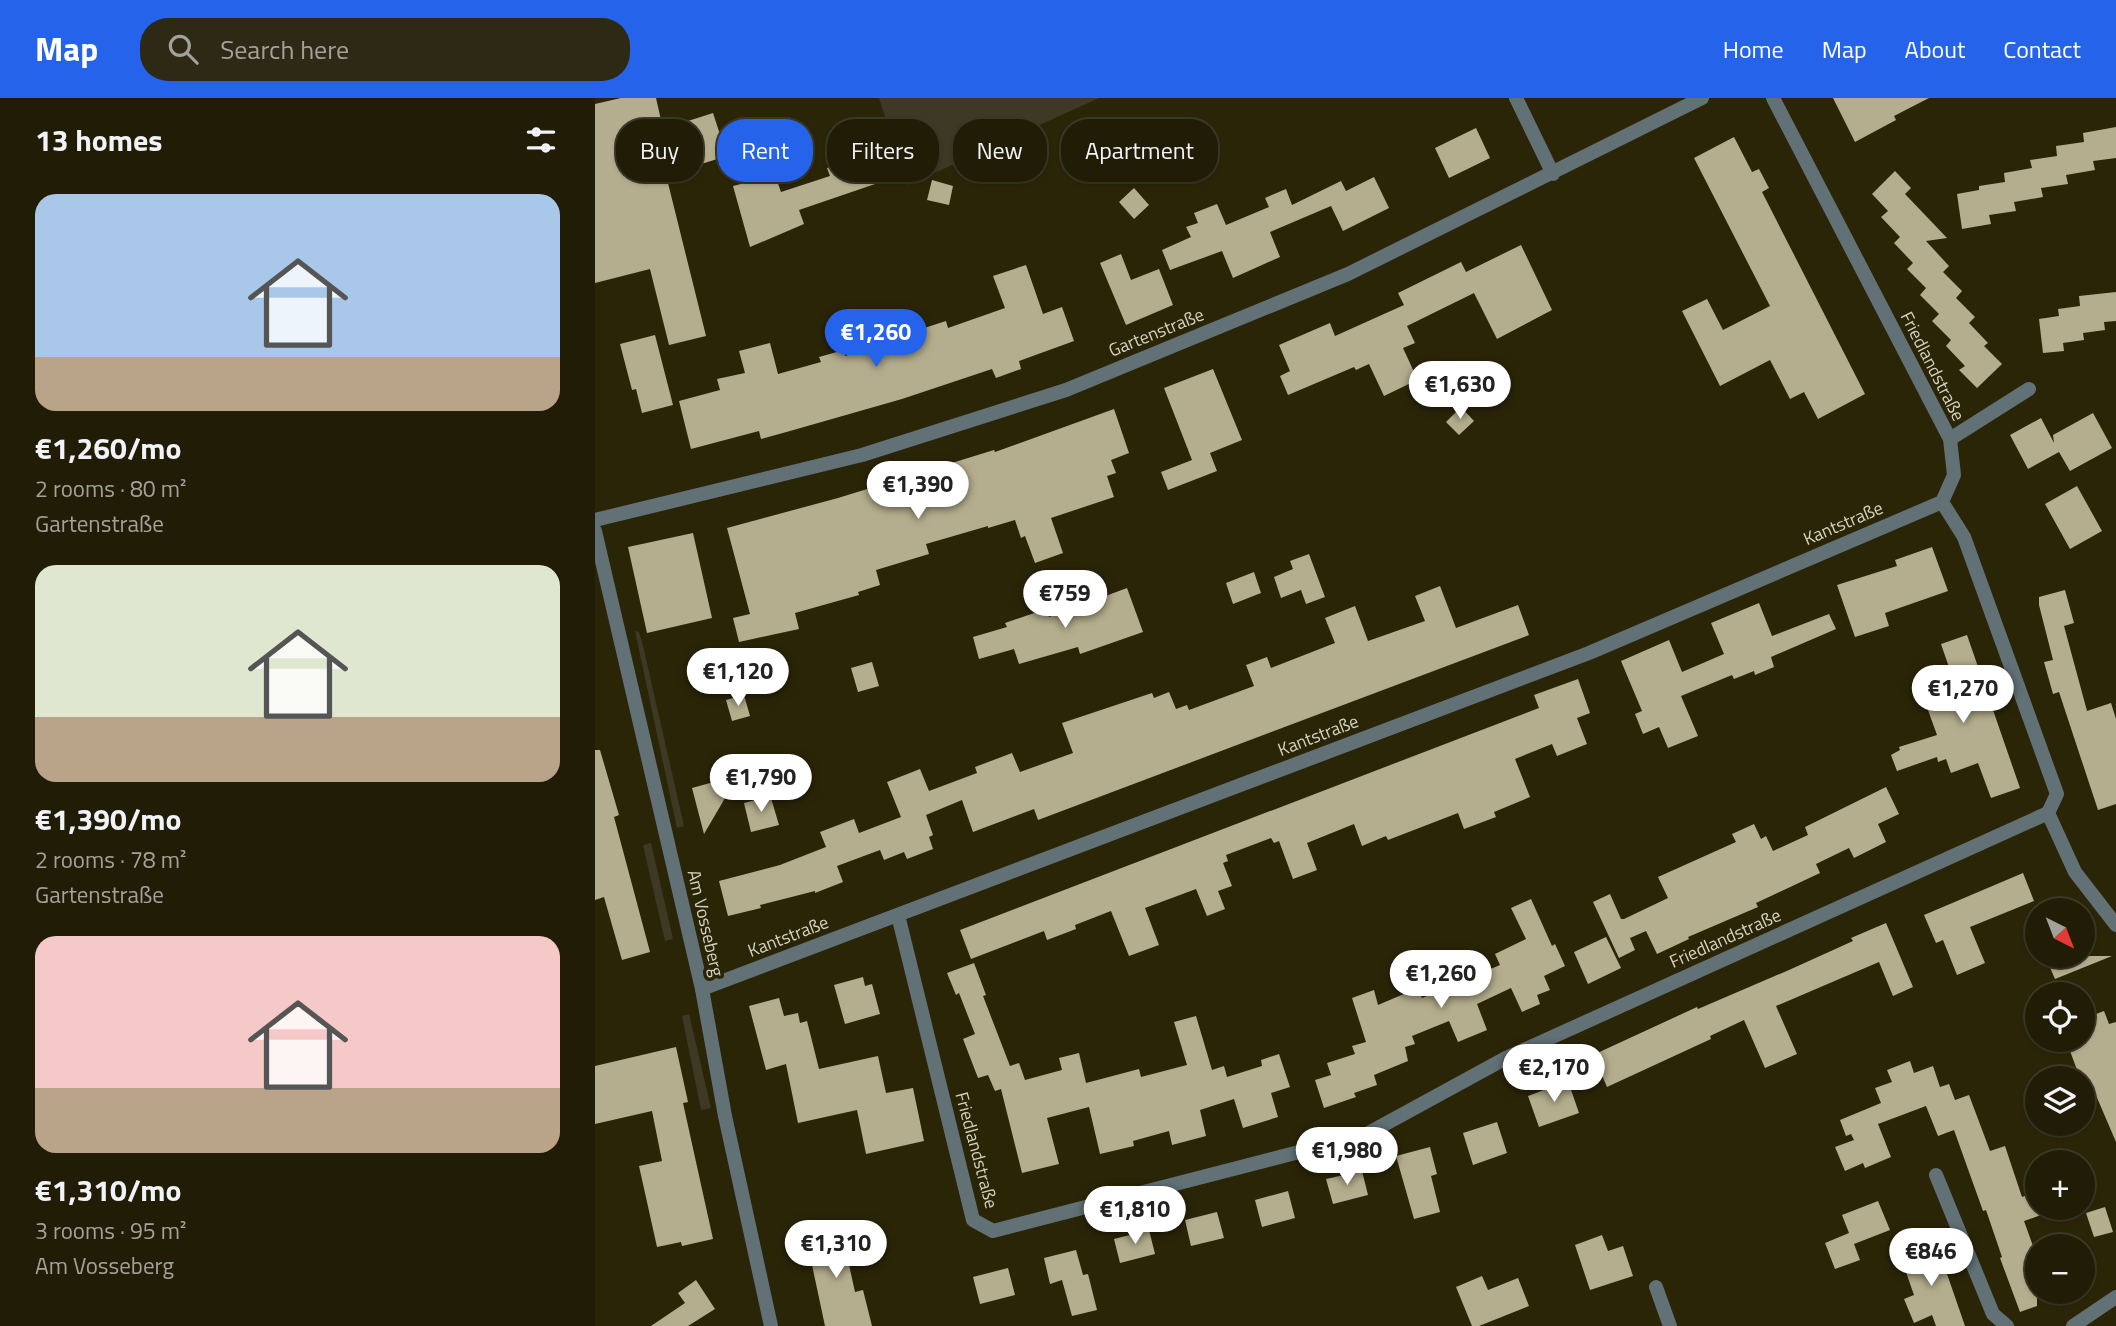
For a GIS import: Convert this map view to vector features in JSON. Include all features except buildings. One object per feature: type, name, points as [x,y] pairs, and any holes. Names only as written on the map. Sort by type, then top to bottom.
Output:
[{"type":"street","points":[[1516,98],[1553,174]]},
{"type":"street","name":"Gartenstraße","points":[[595,520],[862,455],[1066,390],[1348,274],[1702,98]]},
{"type":"street","name":"Friedlandstraße","points":[[1773,98],[1950,439],[1954,475],[1942,502]]},
{"type":"street","points":[[1950,439],[2029,389]]},
{"type":"street","points":[[1942,502],[1964,537],[2057,794],[2048,813],[2075,872],[2116,925]]},
{"type":"street","name":"Kantstraße","points":[[702,989],[1589,653],[1942,502]]},
{"type":"street","name":"Am Vosseberg","points":[[595,531],[702,989],[725,1115],[771,1326]]},
{"type":"street","name":"Friedlandstraße","points":[[898,915],[973,1220],[993,1231],[1365,1135],[1506,1058],[2048,813]]},
{"type":"street","points":[[1936,1175],[1993,1314],[2007,1326]]},
{"type":"street","points":[[1656,1287],[1670,1326]]},
{"type":"street","points":[[2073,1326],[2116,1297]]},
{"type":"shaded area","points":[[879,98],[1099,98],[1047,122],[1047,119],[953,119],[953,165],[939,171],[939,119],[886,119]]},
{"type":"shaded area","points":[[635,631],[639,632],[643,646],[684,826],[677,828]]},
{"type":"shaded area","points":[[651,843],[673,939],[665,941],[643,845]]},
{"type":"shaded area","points":[[689,1014],[711,1108],[701,1110],[682,1016]]}]
